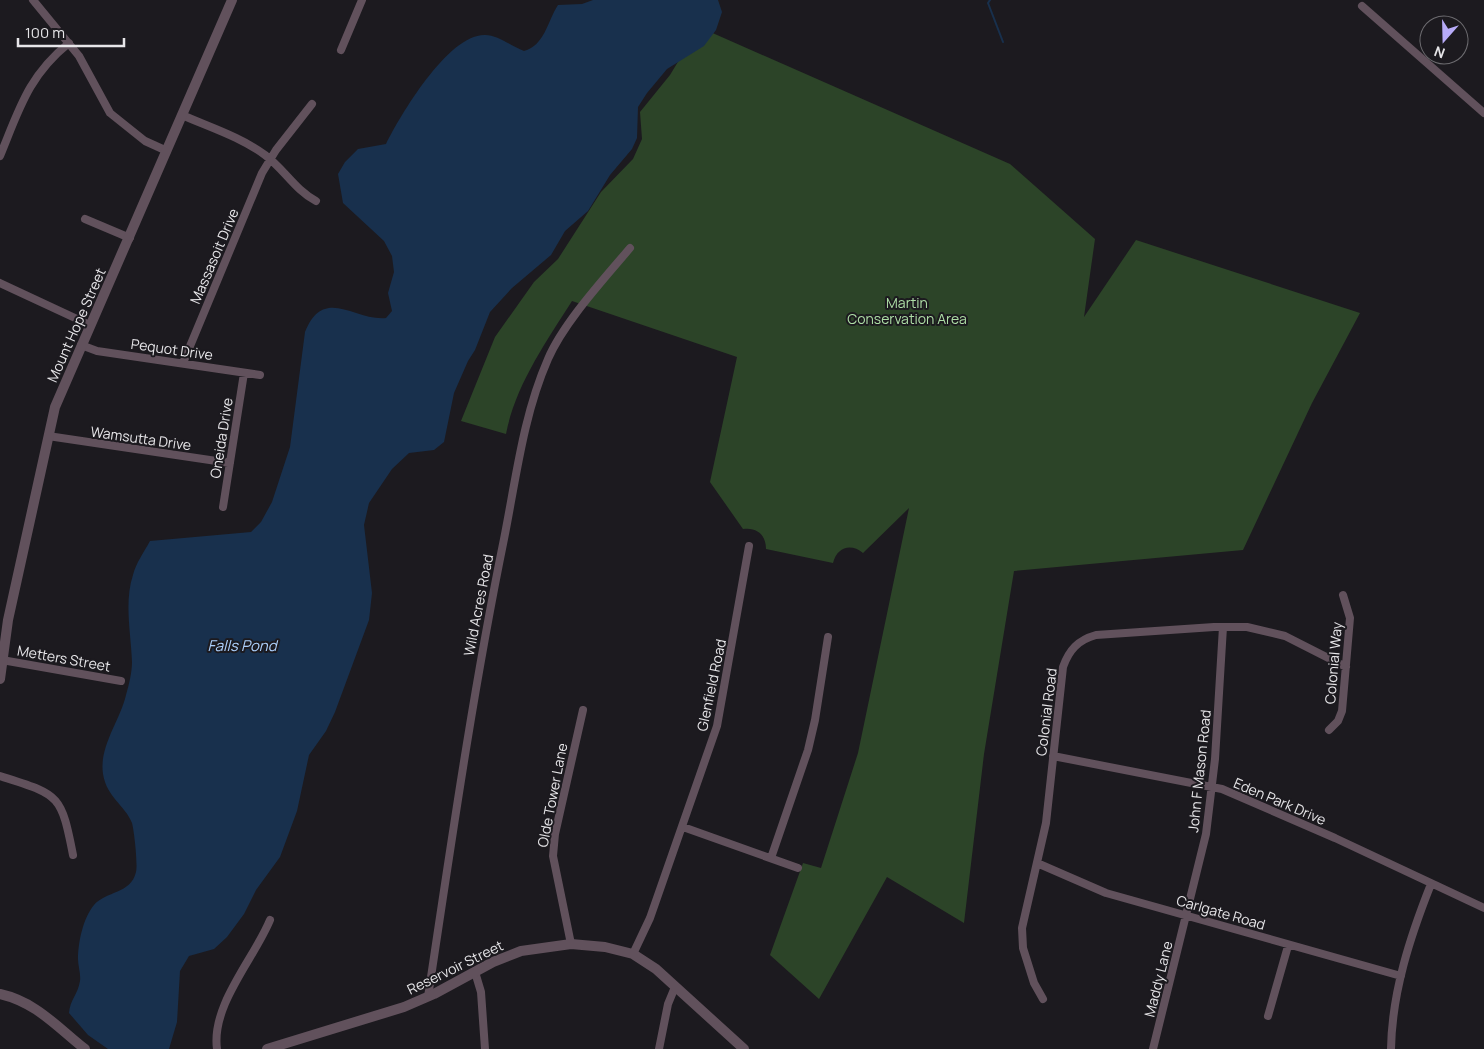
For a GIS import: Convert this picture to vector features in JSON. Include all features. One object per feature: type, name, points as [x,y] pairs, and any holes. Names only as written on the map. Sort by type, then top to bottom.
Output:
[{"type":"street","points":[[33,0],[79,56],[110,113],[145,140],[166,151]]},
{"type":"street","name":"Mount Hope Street","points":[[0,679],[8,620],[55,407],[232,0]]},
{"type":"street","points":[[341,50],[362,0]]},
{"type":"street","points":[[1362,6],[1484,113]]},
{"type":"street","points":[[0,156],[32,81],[54,55],[69,43]]},
{"type":"street","name":"Massasoit Drive","points":[[183,363],[262,174],[270,159],[312,104]]},
{"type":"street","points":[[182,115],[244,142],[270,159],[298,189],[316,200]]},
{"type":"street","points":[[85,219],[130,238]]},
{"type":"street","name":"Wild Acres Road","points":[[428,996],[480,659],[523,438],[536,388],[549,356],[587,299],[630,248]]},
{"type":"street","points":[[0,283],[90,325]]},
{"type":"street","name":"Pequot Drive","points":[[81,344],[97,351],[260,375]]},
{"type":"street","name":"Oneida Drive","points":[[223,506],[244,372]]},
{"type":"street","name":"Wamsutta Drive","points":[[48,436],[230,463]]},
{"type":"street","name":"Glenfield Road","points":[[633,954],[650,918],[683,827],[719,718],[749,546]]},
{"type":"street","name":"Colonial Way","points":[[1329,730],[1341,717],[1350,618],[1343,594]]},
{"type":"street","name":"Colonial Road","points":[[1043,999],[1034,983],[1023,948],[1022,928],[1046,823],[1063,667],[1068,655],[1077,644],[1096,635],[1223,626],[1247,627],[1278,634],[1346,667]]},
{"type":"street","name":"John F Mason Road","points":[[1187,915],[1204,845],[1213,787],[1223,626]]},
{"type":"street","points":[[771,858],[808,750],[815,720],[828,637]]},
{"type":"street","name":"Metters Street","points":[[2,660],[121,681]]},
{"type":"street","name":"Olde Tower Lane","points":[[571,944],[553,856],[555,834],[583,710]]},
{"type":"street","name":"Eden Park Drive","points":[[1054,756],[1213,787],[1306,825],[1484,908]]},
{"type":"street","points":[[0,776],[47,792],[56,800],[62,811],[74,855]]},
{"type":"street","points":[[683,827],[798,868]]},
{"type":"street","name":"Carlgate Road","points":[[1037,863],[1106,893],[1187,915],[1288,946],[1401,976]]},
{"type":"street","points":[[1391,1049],[1392,1021],[1401,976],[1411,936],[1431,884]]},
{"type":"street","name":"Maddy Lane","points":[[1153,1049],[1187,915]]},
{"type":"street","points":[[217,1049],[217,1027],[224,1007],[270,920]]},
{"type":"street","name":"Reservoir Street","points":[[267,1049],[404,1007],[521,951],[571,944],[605,947],[633,954],[656,969],[744,1049]]},
{"type":"street","points":[[1268,1016],[1288,946]]},
{"type":"street","points":[[475,972],[482,992],[485,1049]]},
{"type":"street","points":[[659,1049],[668,1004],[675,986]]},
{"type":"street","points":[[0,994],[22,1000],[36,1007],[85,1049]]},
{"type":"green space","name":"Martin Conservation Area","points":[[699,27],[1010,164],[1095,239],[1084,317],[1136,240],[1360,313],[1312,403],[1243,550],[1014,571],[984,754],[964,923],[887,877],[819,999],[770,955],[803,863],[821,868],[858,753],[909,508],[863,553],[854,548],[845,548],[838,553],[833,563],[766,549],[766,544],[760,533],[752,529],[743,529],[710,482],[737,357],[572,301],[542,348],[524,382],[510,416],[506,434],[461,421],[495,337],[534,282],[558,259],[601,192],[633,159],[642,139],[640,112],[670,75]]},
{"type":"water","name":"Falls Pond","points":[[593,0],[718,0],[722,12],[716,30],[704,46],[667,69],[647,93],[638,107],[637,138],[632,149],[610,175],[588,211],[565,231],[551,255],[512,288],[490,312],[475,350],[454,393],[444,442],[434,450],[409,453],[392,469],[369,503],[364,525],[372,593],[369,620],[335,712],[326,731],[309,755],[297,811],[280,857],[256,890],[244,914],[227,937],[214,949],[189,956],[180,971],[177,1022],[169,1049],[108,1049],[88,1035],[69,1013],[80,981],[79,946],[82,931],[90,910],[99,900],[129,884],[136,872],[135,839],[132,823],[108,789],[103,774],[103,764],[107,744],[123,705],[131,674],[129,596],[130,585],[136,566],[150,541],[251,532],[261,522],[272,502],[290,447],[305,332],[313,318],[321,310],[331,308],[341,308],[374,318],[386,318],[392,311],[388,293],[394,272],[392,256],[384,241],[343,203],[338,174],[345,162],[358,149],[386,144],[402,115],[427,79],[456,48],[471,38],[490,35],[524,51],[537,44],[558,5],[582,4]]},
{"type":"waterway","points":[[990,0],[988,3],[1003,42]]}]
